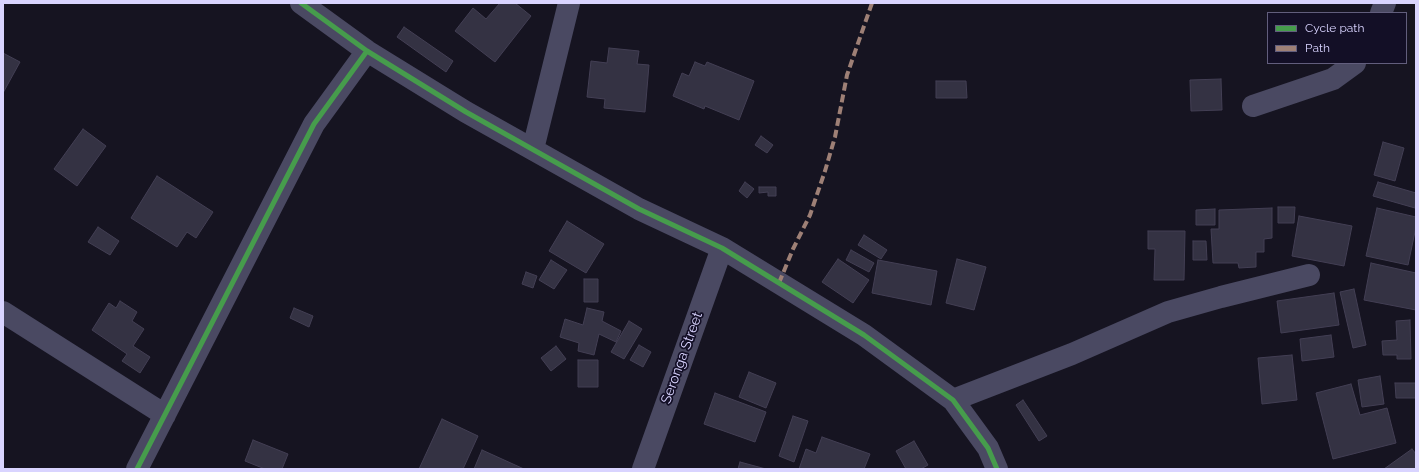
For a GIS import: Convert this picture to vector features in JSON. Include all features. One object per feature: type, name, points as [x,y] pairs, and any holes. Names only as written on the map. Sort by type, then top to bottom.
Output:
[{"type":"street","points":[[301,3],[367,51],[466,112],[639,208],[722,248],[864,335],[953,400],[988,448],[997,469]]},
{"type":"street","points":[[533,149],[555,68],[569,3]]},
{"type":"street","points":[[137,469],[314,124],[367,51]]},
{"type":"street","points":[[1253,106],[1333,79],[1354,64]]},
{"type":"street","name":"Seronga Street","points":[[643,469],[722,248]]},
{"type":"street","points":[[953,400],[1072,354],[1168,312],[1309,275]]},
{"type":"street","points":[[3,312],[165,415]]},
{"type":"street","points":[[988,448],[1013,469]]},
{"type":"building","points":[[500,3],[515,3],[531,16],[495,62],[455,31],[473,8],[486,19]]},
{"type":"building","points":[[404,27],[453,61],[446,72],[397,37]]},
{"type":"building","points":[[609,48],[639,51],[637,64],[649,65],[645,112],[604,108],[605,99],[587,97],[591,61],[607,63]]},
{"type":"building","points":[[3,53],[20,62],[3,93]]},
{"type":"building","points":[[695,62],[705,66],[707,62],[754,81],[739,120],[705,106],[704,109],[673,96],[682,73],[689,76]]},
{"type":"building","points":[[1221,79],[1222,110],[1191,111],[1190,80]]},
{"type":"building","points":[[936,81],[966,81],[967,98],[936,98]]},
{"type":"building","points":[[83,129],[106,146],[77,186],[54,169]]},
{"type":"building","points":[[761,136],[773,145],[767,153],[755,145]]},
{"type":"building","points":[[1383,142],[1404,148],[1395,181],[1374,175]]},
{"type":"building","points":[[157,176],[213,212],[196,238],[187,232],[177,247],[131,218]]},
{"type":"building","points":[[745,182],[754,189],[747,198],[739,191]]},
{"type":"building","points":[[1378,182],[1416,193],[1415,208],[1373,196]]},
{"type":"building","points":[[759,187],[776,187],[776,196],[768,196],[768,192],[759,193]]},
{"type":"building","points":[[1278,207],[1295,207],[1294,223],[1278,223]]},
{"type":"building","points":[[1272,208],[1272,238],[1264,239],[1264,252],[1256,252],[1256,267],[1239,268],[1238,263],[1213,263],[1211,229],[1219,229],[1219,210]]},
{"type":"building","points":[[1377,208],[1416,217],[1416,227],[1408,265],[1366,256]]},
{"type":"building","points":[[1215,209],[1215,225],[1196,225],[1196,210]]},
{"type":"building","points":[[1299,216],[1352,226],[1344,266],[1292,256]]},
{"type":"building","points":[[567,221],[604,244],[586,273],[549,251]]},
{"type":"building","points":[[98,227],[119,241],[110,255],[88,242]]},
{"type":"building","points":[[1148,231],[1185,231],[1184,280],[1154,280],[1155,249],[1148,249]]},
{"type":"building","points":[[864,235],[887,250],[881,259],[858,245]]},
{"type":"building","points":[[1193,241],[1206,241],[1207,260],[1193,260]]},
{"type":"building","points":[[851,250],[874,263],[869,272],[846,260]]},
{"type":"building","points":[[838,259],[869,280],[853,303],[822,282]]},
{"type":"building","points":[[957,259],[986,267],[974,310],[946,303]]},
{"type":"building","points":[[551,260],[567,270],[554,289],[539,280]]},
{"type":"building","points":[[878,260],[937,271],[931,305],[872,293]]},
{"type":"building","points":[[1371,263],[1416,273],[1416,310],[1364,300]]},
{"type":"building","points":[[526,272],[537,276],[533,288],[522,284]]},
{"type":"building","points":[[584,279],[598,279],[598,302],[584,302]]},
{"type":"building","points":[[1354,289],[1366,345],[1353,348],[1340,292]]},
{"type":"building","points":[[1334,293],[1339,325],[1281,333],[1277,301]]},
{"type":"building","points":[[120,301],[137,312],[132,321],[144,329],[133,346],[150,357],[140,373],[122,361],[127,354],[92,330],[109,303],[116,308]]},
{"type":"building","points":[[294,308],[313,316],[309,327],[290,318]]},
{"type":"building","points":[[587,308],[604,312],[602,321],[621,331],[616,342],[599,334],[594,355],[578,351],[579,343],[560,337],[565,319],[583,325]]},
{"type":"building","points":[[1410,320],[1411,359],[1397,359],[1397,355],[1383,355],[1382,341],[1397,340],[1396,321]]},
{"type":"building","points":[[629,321],[642,329],[624,359],[611,352]]},
{"type":"building","points":[[1331,335],[1334,357],[1302,361],[1300,339]]},
{"type":"building","points":[[639,345],[651,352],[643,367],[630,360]]},
{"type":"building","points":[[556,346],[566,359],[551,371],[541,358]]},
{"type":"building","points":[[1292,355],[1297,400],[1262,404],[1258,358]]},
{"type":"building","points":[[578,360],[598,360],[598,387],[578,387]]},
{"type":"building","points":[[749,372],[776,383],[766,408],[739,397]]},
{"type":"building","points":[[1380,376],[1384,404],[1362,407],[1358,380]]},
{"type":"building","points":[[1395,383],[1416,383],[1416,398],[1396,398]]},
{"type":"building","points":[[1351,384],[1360,415],[1387,408],[1396,443],[1333,459],[1316,393]]},
{"type":"building","points":[[715,393],[766,412],[755,442],[704,424]]},
{"type":"building","points":[[1023,400],[1047,436],[1039,441],[1016,405]]},
{"type":"building","points":[[793,416],[808,421],[794,462],[779,456]]},
{"type":"building","points":[[442,419],[478,436],[463,469],[419,469]]},
{"type":"building","points":[[822,437],[870,454],[864,469],[799,469],[806,449],[816,453]]},
{"type":"building","points":[[253,440],[288,454],[282,469],[265,469],[245,461]]},
{"type":"building","points":[[914,441],[928,465],[921,469],[906,469],[896,451]]},
{"type":"building","points":[[1412,449],[1416,454],[1416,469],[1384,469]]},
{"type":"building","points":[[482,450],[524,469],[474,469]]},
{"type":"building","points":[[740,462],[766,469],[738,469]]},
{"type":"marked path","points":[[779,283],[793,249],[810,215],[825,171],[835,137],[847,75],[872,3]]},
{"type":"cycle path","points":[[301,3],[367,51],[466,112],[639,209],[722,248],[864,335],[953,400],[988,448],[997,469]]},
{"type":"cycle path","points":[[137,469],[314,124],[367,51]]}]
